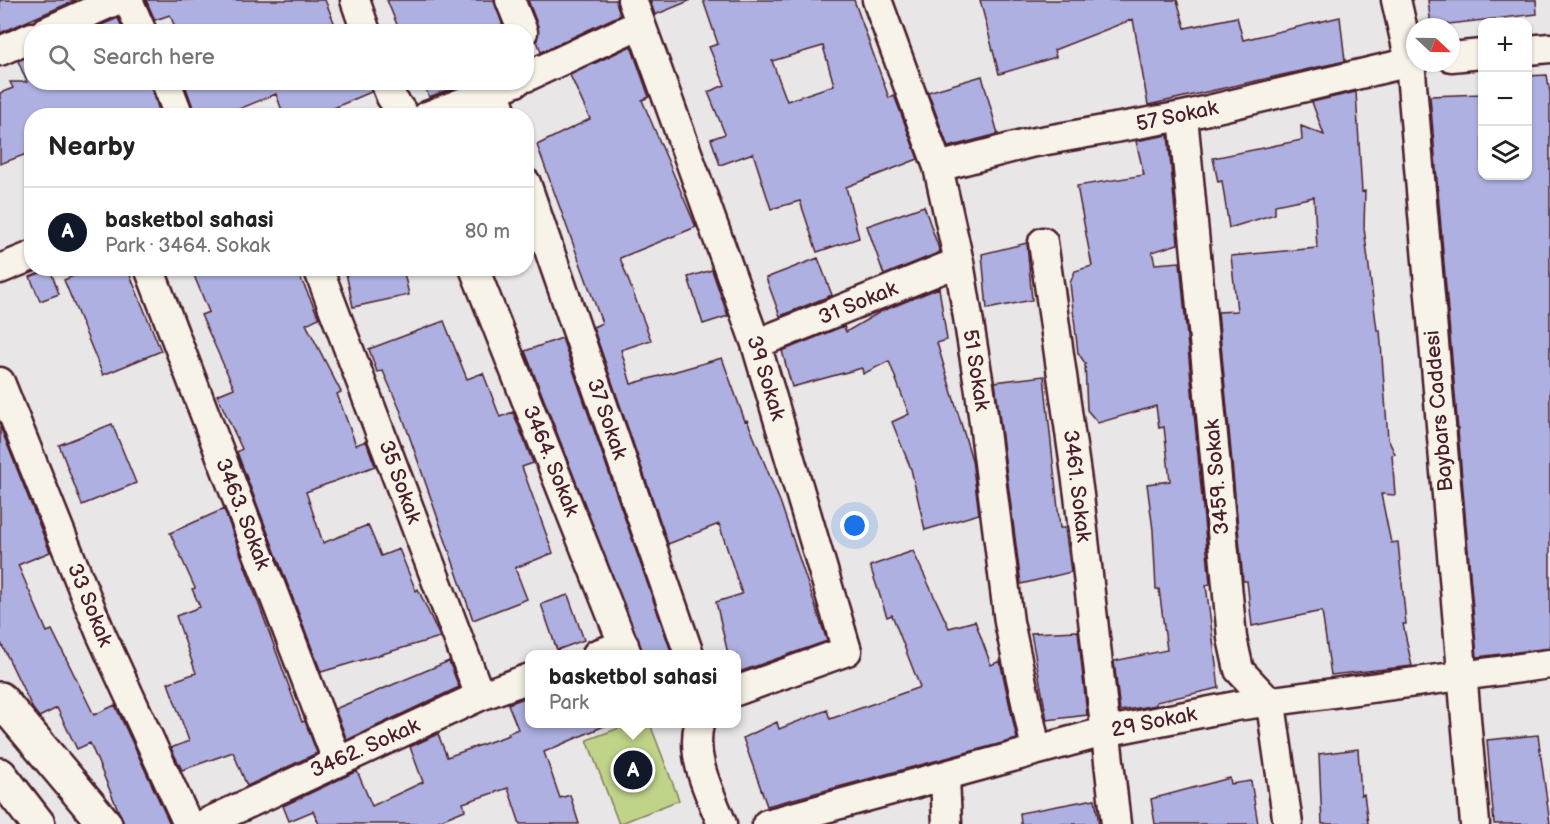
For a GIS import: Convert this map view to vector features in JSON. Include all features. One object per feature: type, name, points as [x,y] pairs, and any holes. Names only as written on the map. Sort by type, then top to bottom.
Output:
[{"type":"main road","points":[[0,699],[105,824]]},
{"type":"main road","points":[[0,775],[38,824]]},
{"type":"street","points":[[63,24],[117,0]]},
{"type":"street","points":[[128,0],[138,24]]},
{"type":"street","points":[[355,0],[363,24]]},
{"type":"street","points":[[510,0],[520,24]]},
{"type":"street","name":"51 Sokak","points":[[877,0],[938,167],[960,262],[980,391],[1009,622],[1036,749]]},
{"type":"street","name":"Baybars Caddesi","points":[[1396,0],[1406,38]]},
{"type":"street","points":[[534,77],[636,12]]},
{"type":"street","name":"39 Sokak","points":[[636,12],[756,344],[847,651],[741,690]]},
{"type":"street","points":[[0,51],[24,40]]},
{"type":"street","points":[[1532,50],[1550,48]]},
{"type":"street","points":[[1460,56],[1478,54]]},
{"type":"street","name":"57 Sokak","points":[[938,167],[1029,143],[1183,116],[1406,62]]},
{"type":"street","name":"Baybars Caddesi","points":[[1413,72],[1475,824]]},
{"type":"street","points":[[169,90],[176,108]]},
{"type":"street","points":[[388,90],[399,108]]},
{"type":"street","points":[[452,108],[510,90]]},
{"type":"street","name":"3459. Sokak","points":[[1183,116],[1232,638],[1239,670],[1271,704]]},
{"type":"street","name":"37 Sokak","points":[[534,206],[688,650]]},
{"type":"street","name":"3461. Sokak","points":[[1043,242],[1080,495],[1104,732],[1116,824]]},
{"type":"street","points":[[0,269],[24,259]]},
{"type":"street","name":"31 Sokak","points":[[756,344],[960,262]]},
{"type":"street","name":"3463. Sokak","points":[[152,276],[337,760]]},
{"type":"street","name":"35 Sokak","points":[[321,276],[480,696]]},
{"type":"street","name":"3464. Sokak","points":[[477,276],[626,650]]},
{"type":"street","name":"33 Sokak","points":[[0,382],[101,634],[188,824]]},
{"type":"street","name":"29 Sokak","points":[[767,824],[1104,732],[1236,706],[1271,704],[1550,664]]},
{"type":"street","name":"3462. Sokak","points":[[204,824],[337,760],[480,696],[525,680]]},
{"type":"street","points":[[1271,704],[1288,824]]},
{"type":"street","points":[[698,728],[695,741],[701,773],[722,824]]},
{"type":"street","points":[[945,777],[947,824]]},
{"type":"green space","points":[[619,728],[652,728],[679,800],[619,824],[587,740]]},
{"type":"building","points":[[0,0],[76,0],[0,33]]},
{"type":"building","points":[[146,0],[325,0],[335,24],[174,24],[170,15],[155,20]]},
{"type":"building","points":[[387,0],[494,0],[502,24],[397,24]]},
{"type":"building","points":[[528,0],[616,0],[620,15],[541,52],[537,41],[538,26]]},
{"type":"building","points":[[650,0],[689,0],[689,1],[655,15]]},
{"type":"building","points":[[703,0],[854,0],[889,98],[894,95],[918,159],[846,187],[859,238],[817,252],[800,201],[771,209],[753,153],[720,165],[711,139],[725,134],[708,92],[725,85],[709,47],[718,44]],"holes":[[[823,46],[834,85],[787,101],[772,61]]]},
{"type":"building","points":[[980,0],[1177,0],[1185,28],[1237,17],[1243,40],[1340,17],[1345,61],[1148,105],[1133,19],[1054,50],[1056,57],[999,74]]},
{"type":"building","points":[[1428,0],[1536,0],[1537,14],[1478,18],[1478,21],[1460,23],[1460,18],[1430,18]]},
{"type":"building","points":[[118,18],[121,24],[104,24]]},
{"type":"building","points":[[631,46],[649,97],[642,100],[696,227],[620,258],[651,340],[621,350],[631,384],[722,358],[745,421],[747,420],[781,504],[827,641],[741,671],[741,650],[727,650],[716,602],[742,594],[719,524],[668,544],[593,327],[602,323],[537,145],[590,119],[570,75]]},
{"type":"building","points":[[24,58],[24,75],[18,61]]},
{"type":"building","points":[[1547,75],[1550,93],[1550,648],[1477,657],[1430,96],[1478,94],[1478,180],[1532,180],[1532,76]]},
{"type":"building","points":[[982,76],[998,134],[948,147],[928,92]]},
{"type":"building","points":[[10,82],[24,82],[24,90],[152,90],[158,108],[24,108],[24,155],[0,164],[0,93],[13,88]]},
{"type":"building","points":[[187,90],[371,90],[371,92],[334,108],[281,108],[276,94],[242,108],[193,108]]},
{"type":"building","points":[[426,90],[447,90],[429,97]]},
{"type":"building","points":[[1356,92],[1362,192],[1365,191],[1364,228],[1377,330],[1380,330],[1388,439],[1395,454],[1392,455],[1395,495],[1381,494],[1391,543],[1398,542],[1406,624],[1403,624],[1412,666],[1331,675],[1322,611],[1252,626],[1247,581],[1243,581],[1218,312],[1237,311],[1231,256],[1317,248],[1314,197],[1275,205],[1275,214],[1229,228],[1222,181],[1218,182],[1213,158],[1302,140],[1301,126],[1324,135],[1312,102]]},
{"type":"building","points":[[1168,135],[1178,244],[1152,252],[1155,264],[1180,262],[1210,584],[1206,585],[1219,688],[1156,702],[1156,705],[1120,711],[1114,661],[1167,650],[1159,589],[1156,589],[1153,530],[1147,484],[1170,481],[1164,427],[1159,428],[1156,406],[1098,423],[1087,410],[1085,363],[1078,353],[1070,283],[1075,271],[1092,266],[1077,186],[1144,175],[1136,141]]},
{"type":"building","points":[[924,206],[940,252],[884,275],[867,226]]},
{"type":"building","points":[[1027,243],[1032,300],[987,309],[982,254]]},
{"type":"building","points":[[818,258],[832,295],[780,316],[766,278]]},
{"type":"building","points":[[712,270],[728,316],[703,324],[688,277]]},
{"type":"building","points":[[53,276],[59,294],[40,301],[30,277]]},
{"type":"building","points":[[73,276],[130,276],[161,351],[103,375],[64,280]]},
{"type":"building","points":[[194,276],[300,276],[319,318],[306,324],[341,392],[337,394],[356,445],[366,441],[375,466],[306,492],[323,543],[368,525],[381,556],[399,549],[416,591],[418,589],[440,637],[321,672],[237,452],[242,449],[217,395],[234,388],[201,315],[209,312]]},
{"type":"building","points":[[347,276],[405,276],[409,295],[353,307]]},
{"type":"building","points":[[939,288],[947,340],[937,343],[972,460],[979,514],[925,530],[911,469],[892,422],[909,414],[889,361],[863,374],[862,368],[792,387],[782,351],[844,326],[846,332],[880,312]]},
{"type":"building","points":[[444,321],[467,379],[483,373],[500,417],[513,412],[533,463],[522,467],[553,553],[515,568],[527,599],[473,620],[401,412],[383,371],[377,372],[369,349]]},
{"type":"building","points":[[562,338],[671,650],[641,650],[525,351]]},
{"type":"building","points":[[1044,376],[1060,528],[1065,528],[1071,572],[1021,584],[995,382]]},
{"type":"building","points":[[112,424],[136,483],[82,505],[59,445]]},
{"type":"building","points":[[0,426],[50,552],[18,565],[47,632],[52,630],[94,715],[115,705],[170,824],[124,824],[90,743],[77,749],[57,708],[39,717],[0,641]]},
{"type":"building","points":[[224,509],[302,722],[305,721],[317,753],[247,786],[233,752],[182,770],[171,748],[189,741],[168,683],[196,673],[176,616],[200,607],[192,589],[195,588],[170,533]]},
{"type":"building","points":[[913,551],[949,628],[975,621],[991,665],[1000,661],[1017,739],[767,806],[743,738],[777,722],[779,729],[827,710],[830,719],[920,687],[892,615],[887,617],[870,566]]},
{"type":"building","points":[[568,595],[584,640],[557,650],[541,604]]},
{"type":"building","points":[[1078,631],[1087,715],[1047,720],[1031,633]]},
{"type":"building","points":[[449,661],[459,687],[347,740],[335,709]]},
{"type":"building","points":[[525,698],[525,728],[599,728],[544,752],[560,798],[570,795],[579,824],[520,824],[508,788],[463,803],[465,810],[431,824],[319,824],[313,811],[289,821],[283,806],[357,771],[372,806],[423,782],[410,747],[438,734],[447,757],[509,735],[508,733],[518,729],[508,704]]},
{"type":"building","points":[[1538,735],[1550,824],[1494,824],[1487,740]]},
{"type":"building","points":[[1358,749],[1361,795],[1364,794],[1368,824],[1322,824],[1319,754]]},
{"type":"building","points":[[1230,778],[1231,784],[1251,781],[1258,824],[1155,824],[1151,799]]},
{"type":"building","points":[[1095,799],[1099,824],[1021,824],[1020,813]]},
{"type":"place","name":"basketbol sahasi","points":[[633,770]]}]
